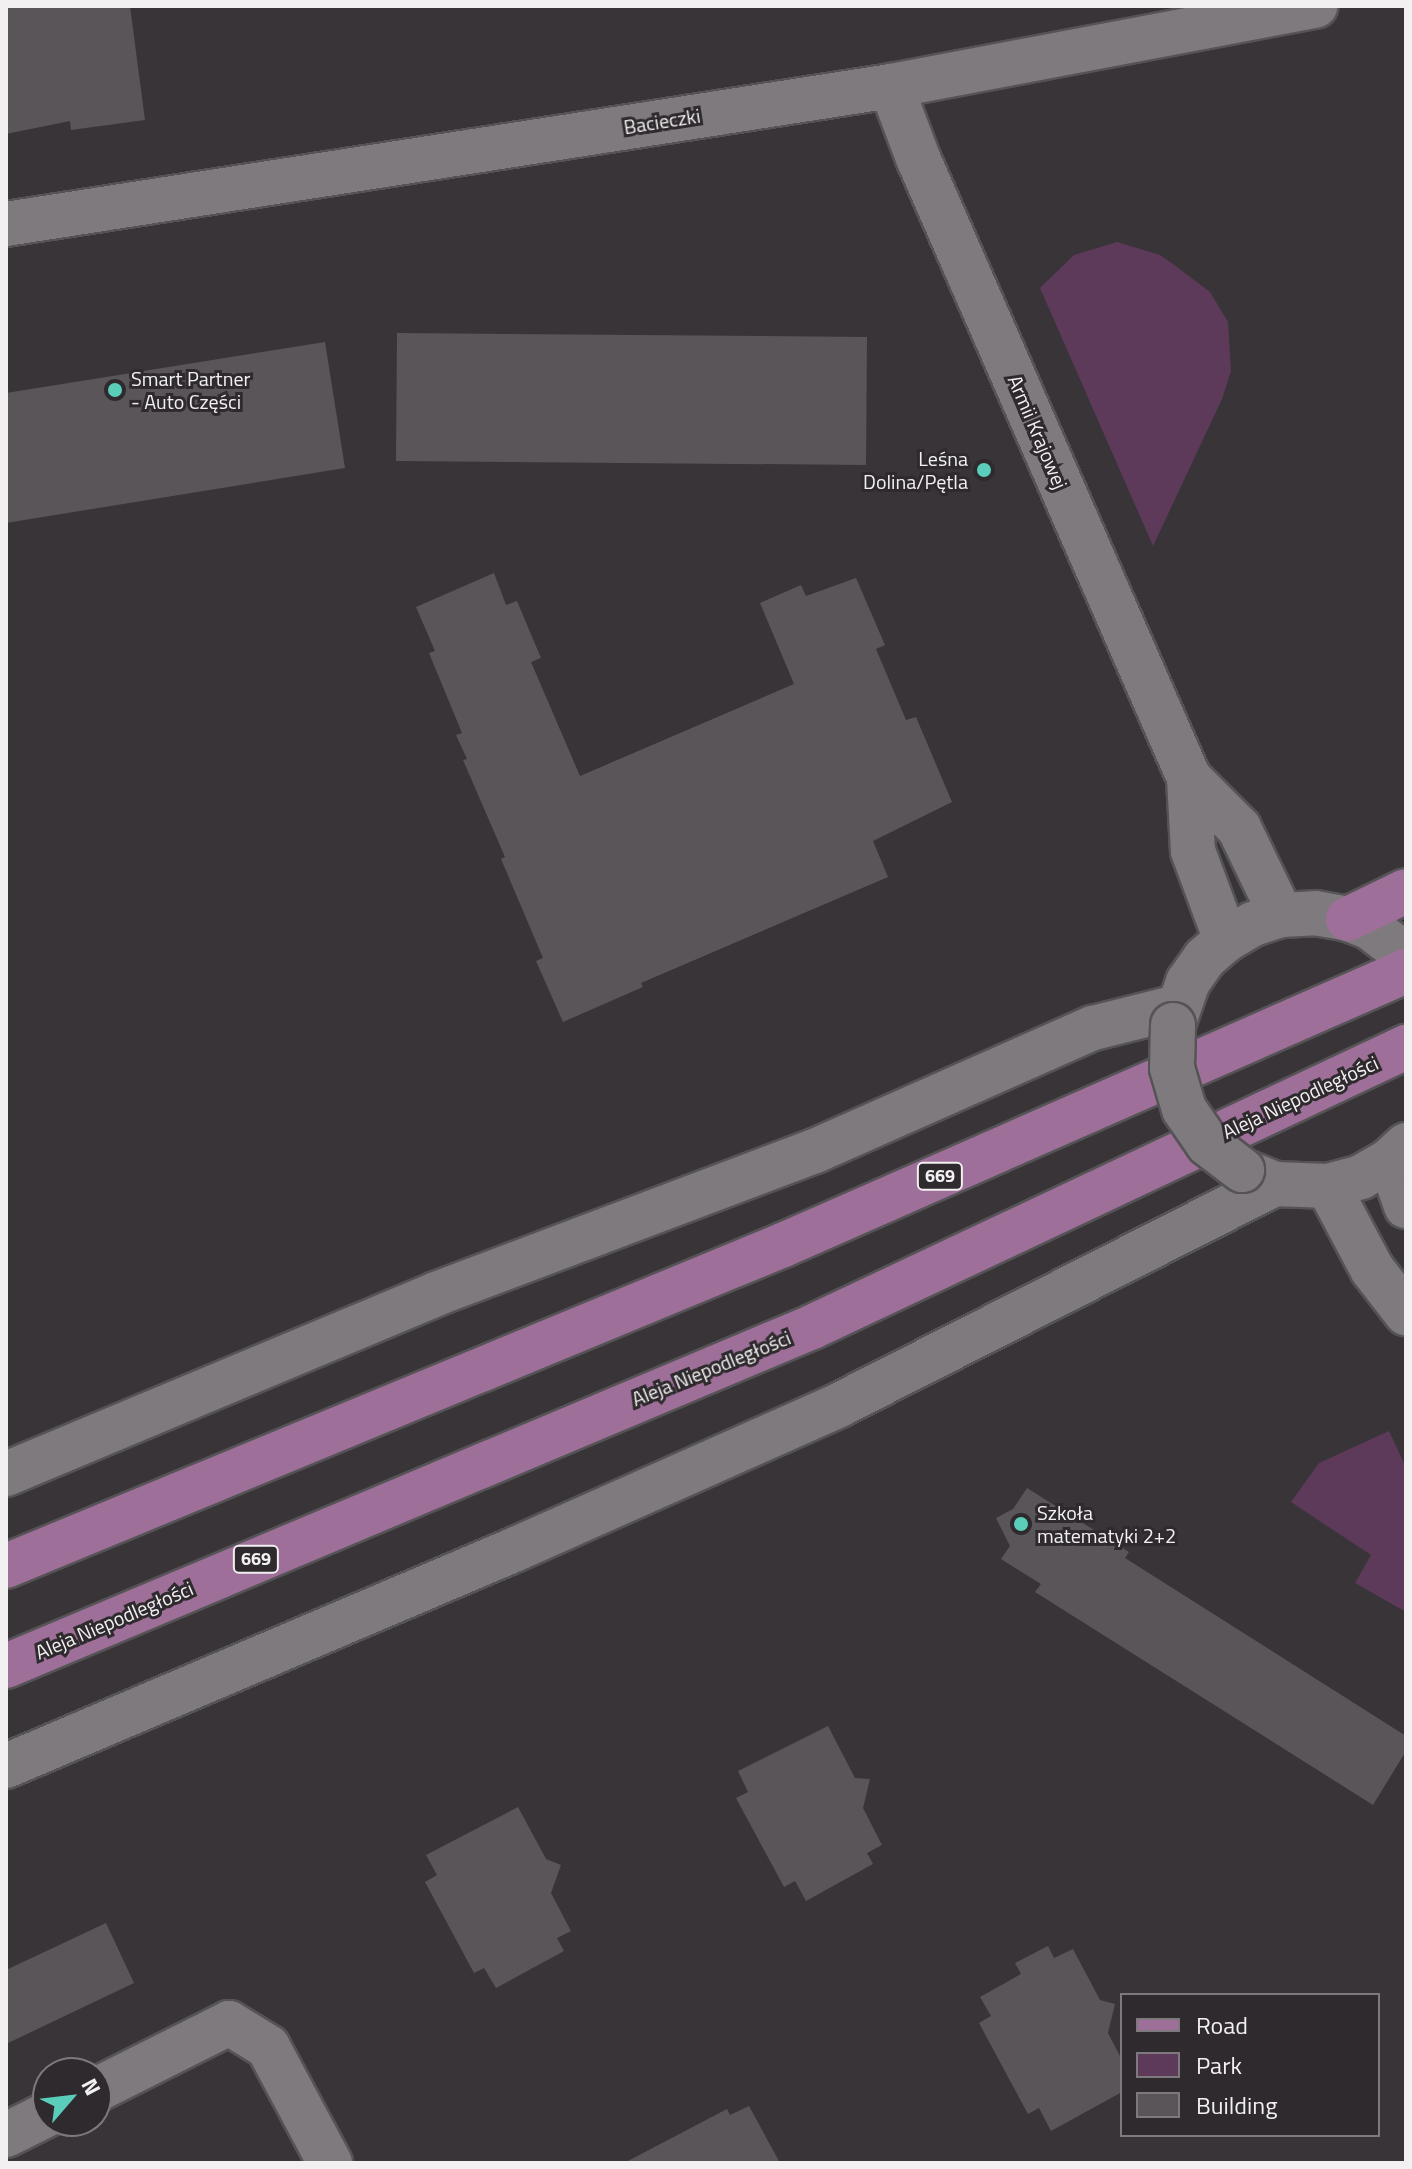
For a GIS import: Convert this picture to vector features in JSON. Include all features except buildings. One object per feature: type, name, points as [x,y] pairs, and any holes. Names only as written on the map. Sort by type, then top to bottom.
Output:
[{"type":"main road","points":[[1358,923],[1406,891]]},
{"type":"main road","name":"669","points":[[6,1566],[783,1245],[1406,971]]},
{"type":"main road","name":"Aleja Niepodległości","points":[[6,1666],[812,1327],[1406,1047]]},
{"type":"street","name":"Bacieczki","points":[[6,224],[891,86],[1316,6]]},
{"type":"street","name":"Armii Krajowej","points":[[891,86],[918,158],[1189,778],[1193,851],[1226,940]]},
{"type":"street","name":"Armii Krajowej","points":[[1189,778],[1239,828],[1281,915]]},
{"type":"street","points":[[1406,955],[1358,923],[1315,913],[1281,915],[1253,924],[1226,940],[1205,958],[1188,982],[1175,1016],[1172,1068],[1184,1109],[1208,1144],[1258,1177],[1328,1186],[1361,1177],[1398,1152],[1406,1206]]},
{"type":"street","points":[[6,1474],[436,1294],[815,1151],[1093,1028],[1175,1016]]},
{"type":"street","points":[[6,1766],[516,1549],[839,1405],[1258,1177]]},
{"type":"street","points":[[1328,1186],[1372,1269],[1406,1313]]},
{"type":"street","points":[[112,2082],[229,2023],[268,2047],[330,2163]]},
{"type":"street","points":[[6,2135],[32,2122]]},
{"type":"green space","points":[[1117,242],[1160,255],[1173,264],[1210,292],[1228,322],[1231,371],[1222,399],[1153,546],[1040,288],[1074,255]]},
{"type":"green space","points":[[1389,1431],[1406,1467],[1406,1612],[1355,1583],[1371,1555],[1291,1502],[1319,1463]]},
{"type":"place","name":"Smart Partner - Auto Części","points":[[115,390]]},
{"type":"place","name":"Leśna Dolina/Pętla","points":[[984,470]]},
{"type":"place","name":"Szkoła matematyki 2+2","points":[[1021,1524]]}]
